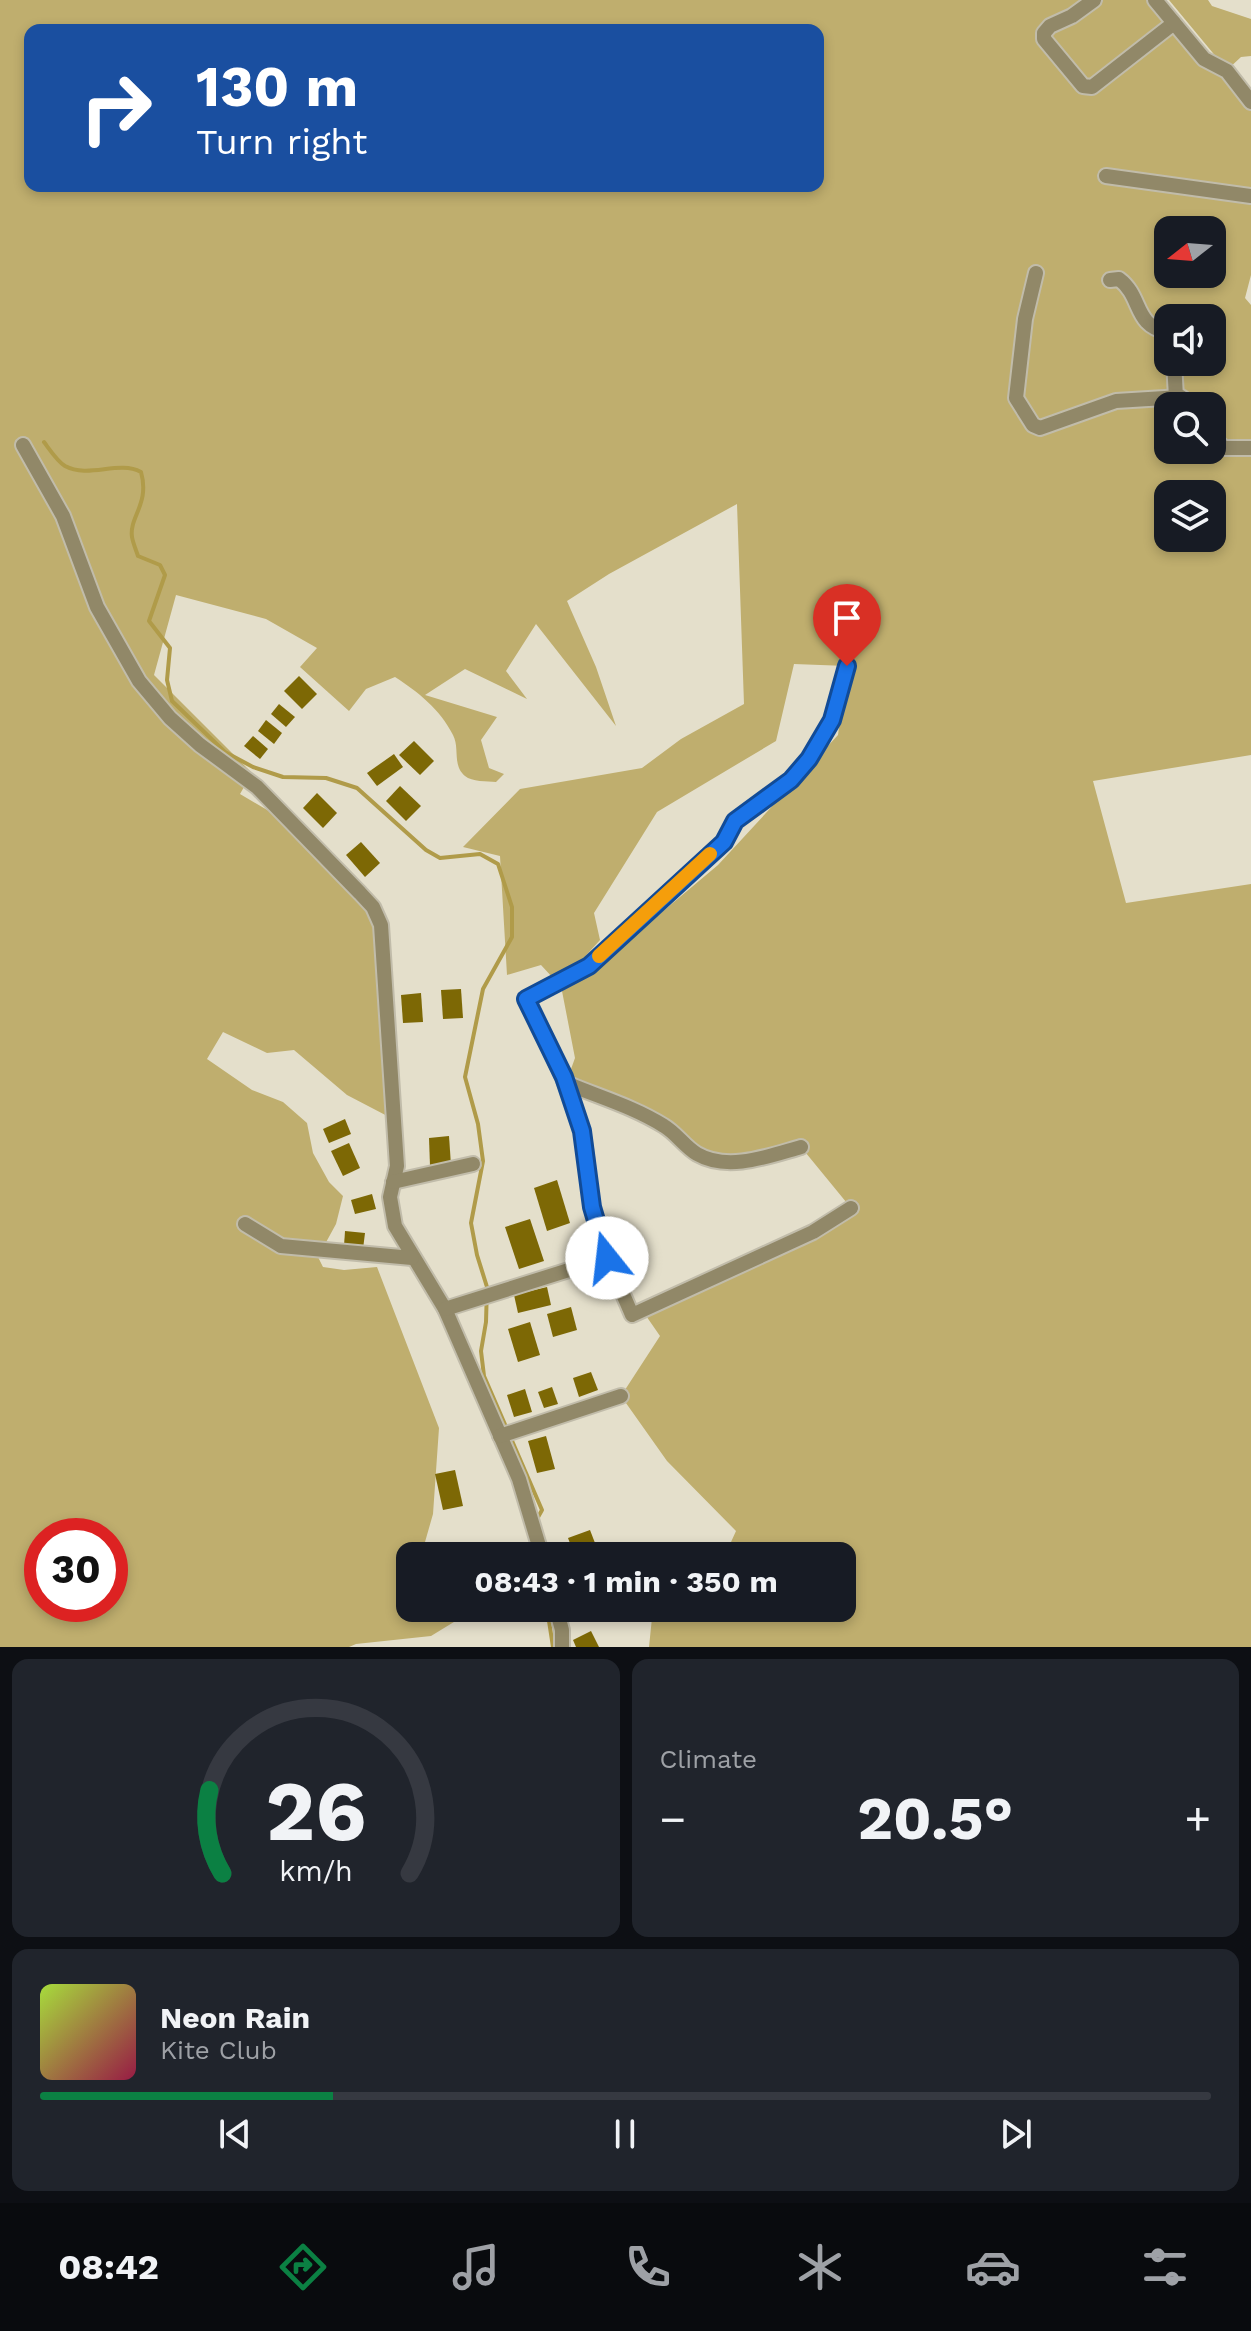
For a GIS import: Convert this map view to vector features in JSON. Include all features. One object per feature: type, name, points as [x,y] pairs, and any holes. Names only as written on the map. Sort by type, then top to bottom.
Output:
[{"type":"street","points":[[1094,0],[1072,16],[1050,26],[1044,33],[1044,39],[1083,86],[1092,87],[1174,23]]},
{"type":"street","points":[[1155,0],[1204,59],[1227,71],[1251,102]]},
{"type":"street","points":[[1106,176],[1251,196]]},
{"type":"street","points":[[1036,273],[1025,319],[1016,398],[1033,425],[1040,428],[1116,401],[1154,398]]},
{"type":"street","points":[[1110,280],[1119,279],[1127,285],[1147,323],[1154,329]]},
{"type":"street","points":[[23,445],[63,516],[97,607],[139,681],[170,718],[190,736],[257,787],[373,907],[381,925],[397,1166],[390,1197],[395,1226],[445,1309],[519,1479],[538,1542]]},
{"type":"street","points":[[1226,448],[1251,448]]},
{"type":"street","points":[[847,666],[832,720],[809,759],[791,780],[735,821],[724,842],[589,966],[526,999],[566,1083],[582,1131],[592,1207],[607,1258],[632,1315],[813,1232],[851,1208]]},
{"type":"street","points":[[566,1083],[666,1127],[695,1153],[710,1160],[733,1162],[801,1147]]},
{"type":"street","points":[[393,1182],[473,1164]]},
{"type":"street","points":[[245,1224],[281,1246],[412,1258]]},
{"type":"street","points":[[445,1309],[607,1258]]},
{"type":"street","points":[[500,1436],[621,1396]]},
{"type":"street","points":[[560,1622],[562,1647]]},
{"type":"shaded area","points":[[0,0],[1155,0],[1251,104],[1251,275],[1245,298],[1251,305],[1251,755],[1093,781],[1126,903],[1251,884],[1251,1647],[649,1647],[652,1622],[856,1622],[856,1542],[731,1542],[736,1531],[667,1461],[621,1396],[660,1336],[642,1310],[851,1208],[801,1147],[726,1161],[638,1113],[566,1083],[575,1058],[562,991],[593,970],[718,865],[838,735],[847,666],[794,664],[776,741],[657,812],[594,913],[600,940],[581,961],[553,978],[541,965],[507,975],[500,856],[463,847],[520,789],[642,768],[681,739],[744,704],[737,504],[609,574],[567,601],[596,667],[616,726],[536,624],[506,671],[527,699],[465,669],[425,695],[497,717],[481,740],[489,768],[504,774],[496,782],[468,778],[461,772],[453,735],[442,717],[420,695],[395,677],[366,689],[349,711],[300,667],[317,648],[266,619],[176,595],[154,675],[252,773],[240,794],[269,811],[373,907],[393,1119],[347,1095],[294,1050],[267,1053],[223,1032],[207,1059],[252,1090],[283,1102],[307,1123],[313,1153],[329,1182],[343,1196],[336,1224],[318,1257],[323,1267],[344,1270],[377,1267],[439,1428],[433,1514],[425,1542],[396,1542],[396,1622],[454,1622],[431,1636],[349,1647],[0,1647]]},
{"type":"shaded area","points":[[1169,0],[1208,0],[1212,6],[1251,19],[1251,56],[1241,57],[1227,70]]},
{"type":"building","points":[[299,676],[317,694],[302,709],[284,691]]},
{"type":"building","points":[[279,704],[295,717],[286,727],[271,714]]},
{"type":"building","points":[[266,720],[282,733],[274,744],[258,731]]},
{"type":"building","points":[[253,736],[268,749],[260,759],[244,746]]},
{"type":"building","points":[[414,741],[434,761],[420,775],[399,755]]},
{"type":"building","points":[[394,754],[403,767],[377,786],[367,773]]},
{"type":"building","points":[[400,786],[421,806],[406,821],[386,801]]},
{"type":"building","points":[[317,793],[337,813],[323,828],[303,808]]},
{"type":"building","points":[[361,842],[380,863],[365,877],[346,855]]},
{"type":"building","points":[[461,989],[463,1018],[443,1019],[441,990]]},
{"type":"building","points":[[421,993],[423,1022],[403,1023],[401,995]]},
{"type":"building","points":[[345,1119],[351,1134],[329,1143],[323,1129]]},
{"type":"building","points":[[449,1136],[451,1165],[430,1166],[429,1138]]},
{"type":"building","points":[[349,1143],[360,1168],[343,1176],[331,1151]]},
{"type":"building","points":[[557,1180],[570,1223],[547,1231],[534,1188]]},
{"type":"building","points":[[372,1194],[376,1209],[355,1214],[351,1200]]},
{"type":"building","points":[[530,1219],[544,1261],[519,1269],[505,1227]]},
{"type":"building","points":[[345,1231],[365,1233],[363,1249],[344,1246]]},
{"type":"building","points":[[547,1287],[551,1305],[518,1313],[514,1295]]},
{"type":"building","points":[[571,1307],[577,1330],[553,1337],[547,1314]]},
{"type":"building","points":[[530,1322],[540,1355],[518,1362],[508,1329]]},
{"type":"building","points":[[591,1372],[598,1390],[579,1397],[573,1378]]},
{"type":"building","points":[[552,1387],[558,1404],[544,1408],[538,1392]]},
{"type":"building","points":[[525,1389],[532,1412],[514,1417],[507,1395]]},
{"type":"building","points":[[546,1436],[555,1469],[537,1473],[528,1441]]},
{"type":"building","points":[[455,1470],[463,1506],[443,1510],[435,1474]]},
{"type":"building","points":[[590,1530],[595,1542],[570,1542],[568,1538]]},
{"type":"building","points":[[591,1631],[599,1647],[576,1647],[573,1640]]},
{"type":"waterway","points":[[44,442],[59,461],[74,469],[123,468],[141,472],[143,493],[133,523],[132,537],[138,556],[160,565],[165,575],[149,621],[170,648],[167,680],[172,701],[225,752],[253,767],[283,777],[326,778],[357,788],[426,850],[440,858],[480,854],[498,864],[512,907],[512,937],[483,989],[465,1077],[478,1124],[483,1161],[471,1223],[487,1287],[481,1351],[484,1376],[542,1510],[537,1519]]},
{"type":"waterway","points":[[549,1622],[553,1647]]},
{"type":"slow traffic","points":[[599,956],[710,854]]},
{"type":"route","points":[[607,1258],[592,1207],[582,1131],[564,1077],[526,999],[589,966],[724,842],[735,821],[791,780],[809,759],[832,720],[847,666]]}]
